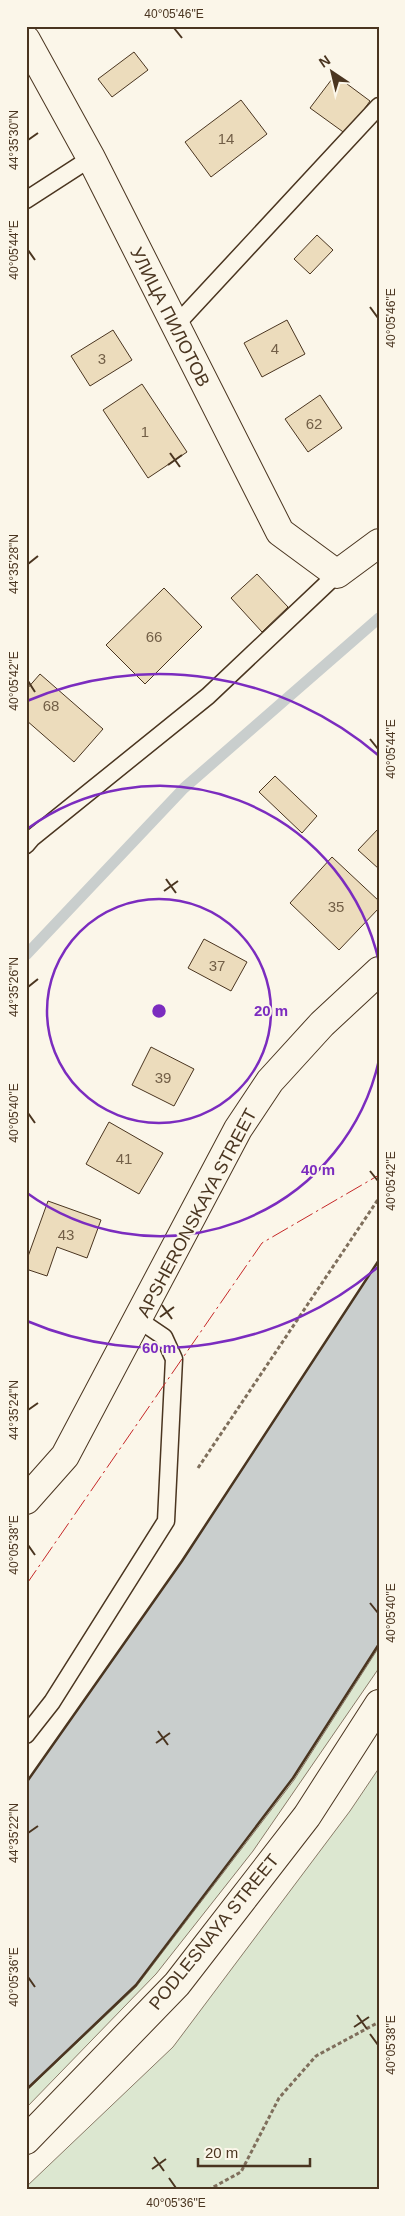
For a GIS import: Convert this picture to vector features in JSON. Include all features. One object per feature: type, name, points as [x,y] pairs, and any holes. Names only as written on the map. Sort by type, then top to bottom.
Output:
[{"type":"street","name":"УЛИЦА ПИЛОТОВ","points":[[26,40],[91,158],[174,327],[280,532],[337,574]]},
{"type":"street","points":[[337,574],[379,542]]},
{"type":"street","name":"APSHERONSKAYA STREET","points":[[26,1500],[65,1456],[139,1320],[238,1129],[270,1081],[322,1024],[379,971]]},
{"type":"street","name":"PODLESNAYA STREET","points":[[26,2140],[177,1984],[307,1816],[379,1704]]},
{"type":"lane","points":[[174,327],[379,106]]},
{"type":"lane","points":[[26,200],[91,158]]},
{"type":"lane","points":[[26,845],[32,838],[208,696],[337,574]]},
{"type":"lane","points":[[26,1735],[52,1702],[166,1521],[174,1359],[164,1337],[139,1320]]},
{"type":"path","points":[[193,1476],[379,1198]]},
{"type":"path","points":[[208,2190],[241,2172],[279,2098],[316,2056],[379,2022]]},
{"type":"green space","points":[[379,1647],[379,1668],[253,1851],[156,1974],[26,2108],[26,2091],[136,1987],[294,1780]]},
{"type":"green space","points":[[379,1768],[379,2190],[26,2190],[26,2187],[173,2047],[350,1811]]},
{"type":"shaded area","points":[[379,1260],[379,1644],[293,1778],[136,1985],[26,2090],[26,1783],[182,1561]]},
{"type":"building","points":[[134,52],[148,70],[112,97],[98,79]]},
{"type":"building","points":[[335,75],[370,101],[346,134],[310,108]]},
{"type":"building","points":[[241,100],[267,134],[211,177],[185,142]]},
{"type":"building","points":[[317,235],[333,250],[310,274],[294,259]]},
{"type":"building","points":[[287,320],[305,354],[262,377],[244,343]]},
{"type":"building","points":[[113,330],[132,360],[90,386],[71,356]]},
{"type":"building","points":[[142,384],[187,452],[148,478],[103,410]]},
{"type":"building","points":[[320,395],[342,428],[308,452],[285,419]]},
{"type":"building","points":[[257,574],[288,607],[262,632],[231,598]]},
{"type":"building","points":[[164,588],[202,627],[145,684],[106,645]]},
{"type":"building","points":[[40,674],[103,729],[74,762],[26,720],[26,690]]},
{"type":"building","points":[[275,776],[317,816],[302,833],[259,792]]},
{"type":"building","points":[[379,828],[379,869],[358,850]]},
{"type":"building","points":[[332,857],[379,901],[379,908],[339,950],[290,903]]},
{"type":"building","points":[[204,939],[247,962],[231,991],[188,968]]},
{"type":"building","points":[[151,1047],[194,1069],[174,1106],[132,1085]]},
{"type":"building","points":[[109,1122],[163,1153],[139,1194],[86,1164]]},
{"type":"building","points":[[48,1201],[101,1220],[87,1258],[57,1247],[47,1276],[26,1269],[26,1262]]},
{"type":"waterway","points":[[26,955],[184,788],[379,618]]},
{"type":"wall","points":[[26,1783],[182,1561],[379,1260]]},
{"type":"wall","points":[[26,2090],[136,1985],[293,1778],[379,1644]]},
{"type":"power","points":[[26,1585],[262,1243],[379,1175]]}]
